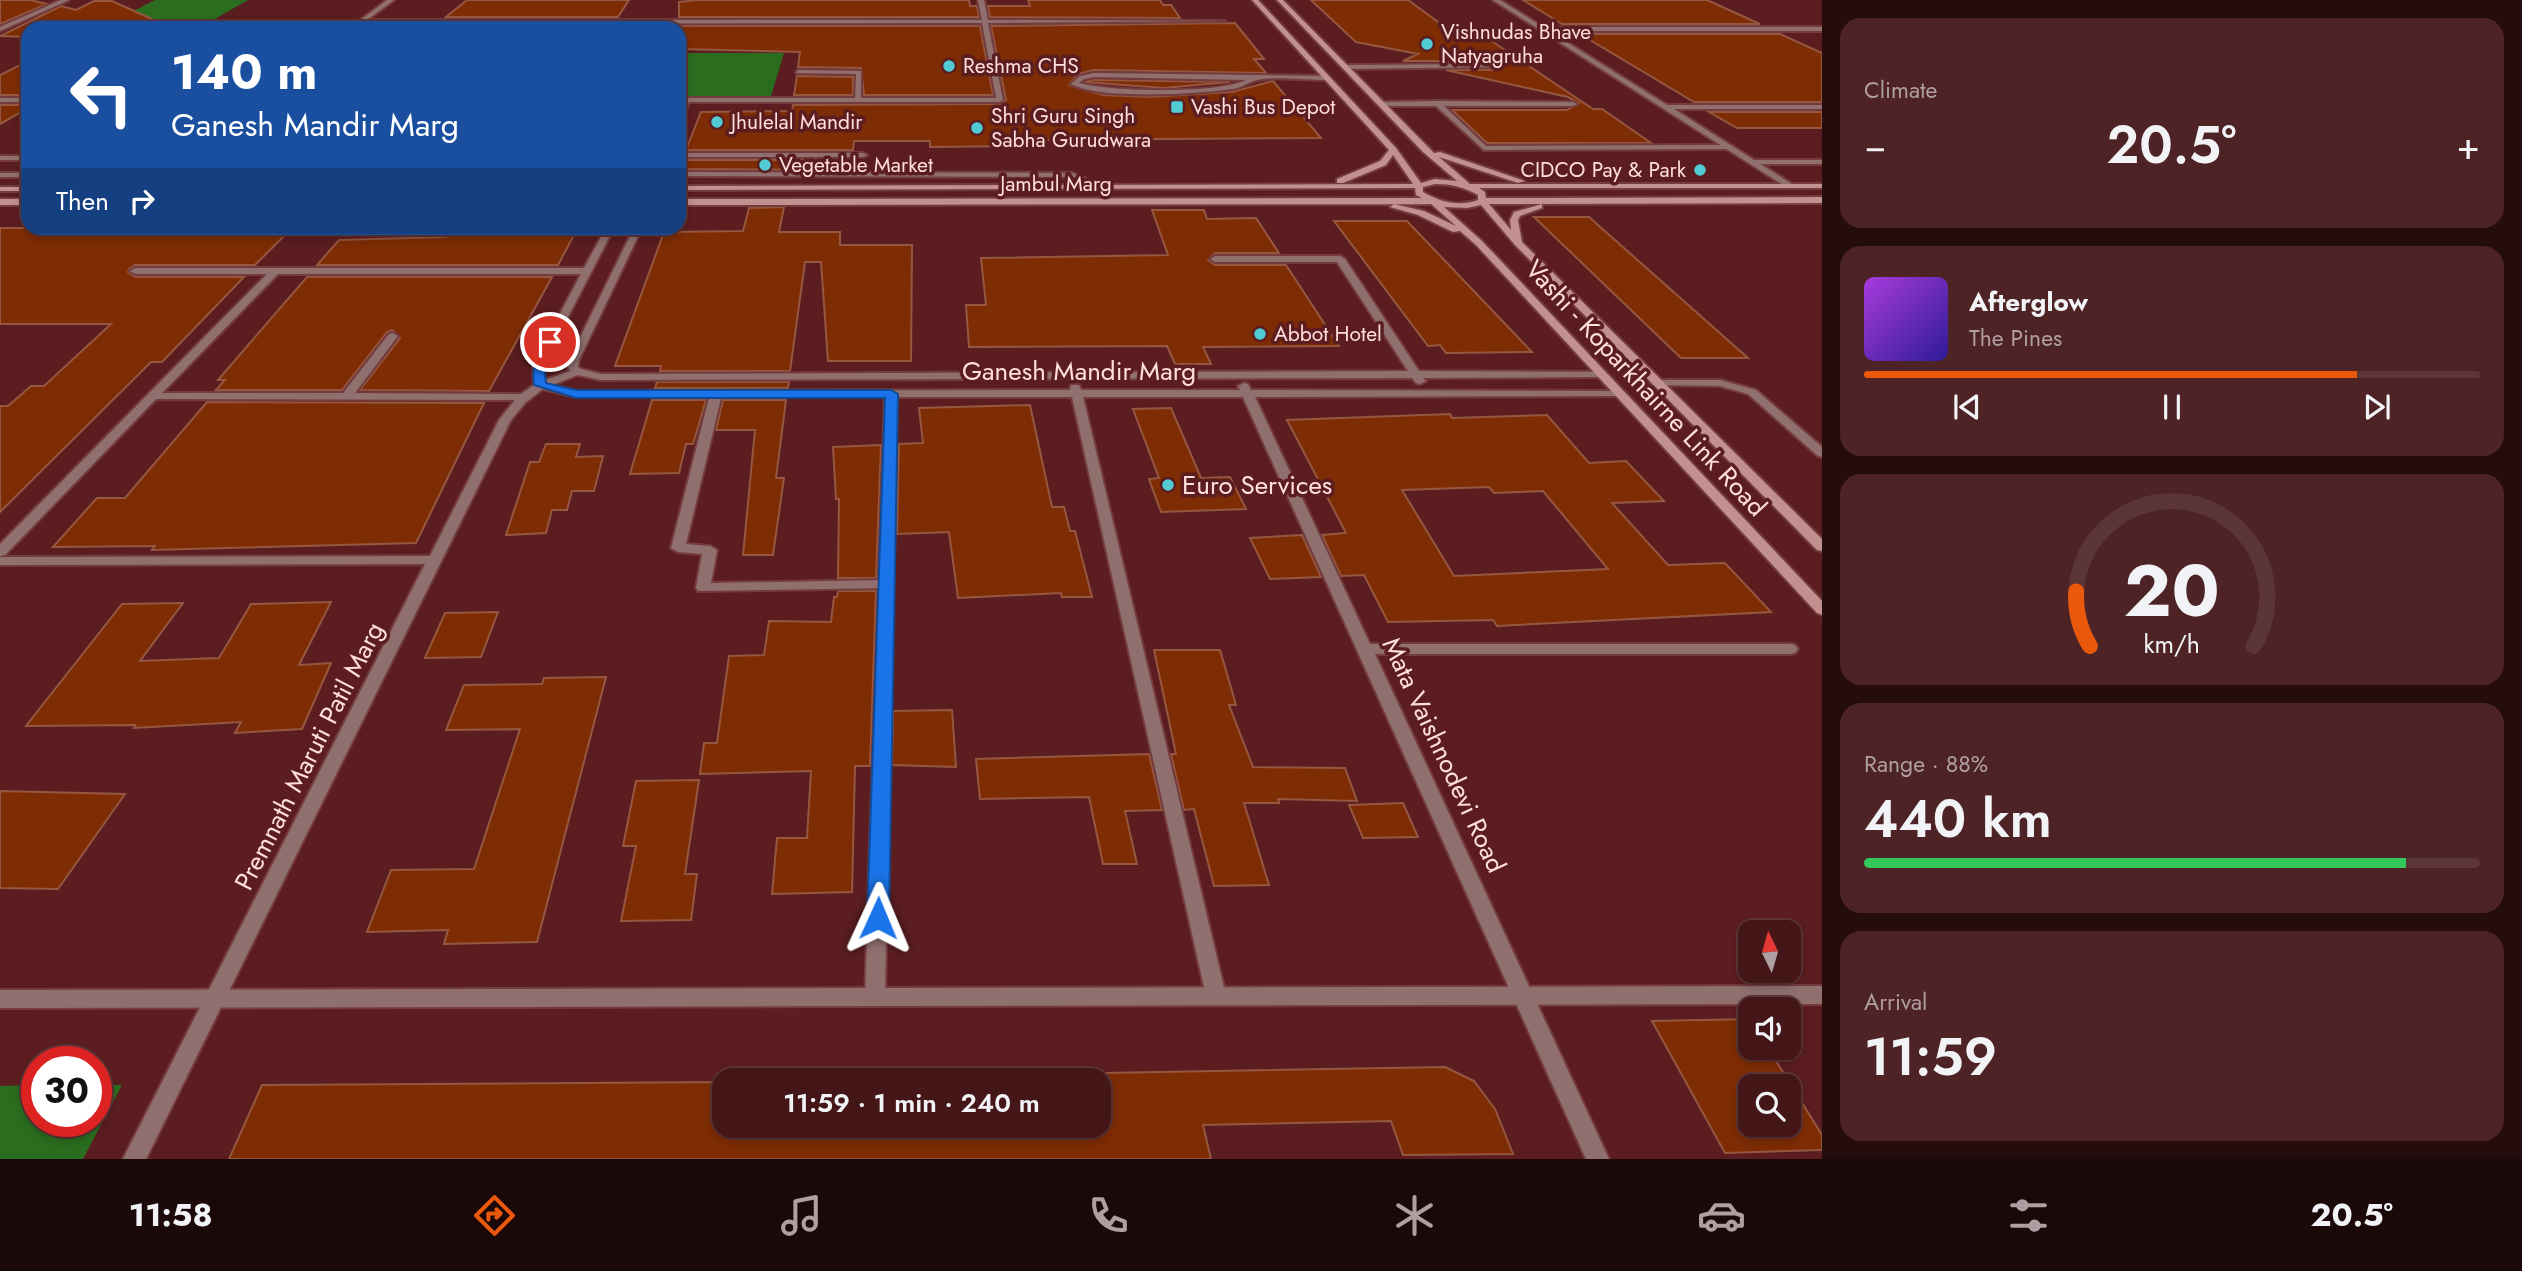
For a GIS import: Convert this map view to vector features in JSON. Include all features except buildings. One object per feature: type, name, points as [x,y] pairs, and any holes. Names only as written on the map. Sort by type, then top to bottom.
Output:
[{"type":"main road","points":[[1255,0],[1393,150],[1419,186]]},
{"type":"main road","points":[[1280,0],[1426,150],[1468,186]]},
{"type":"main road","points":[[1311,186],[1368,172],[1383,163],[1393,150]]},
{"type":"main road","points":[[1426,150],[1498,175],[1558,186],[1822,186]]},
{"type":"main road","name":"Jambul Marg","points":[[686,188],[1419,186],[1439,182],[1468,186],[1558,186]]},
{"type":"main road","name":"Vashi - Koparkhairne Link Road","points":[[1419,186],[1419,193],[1432,201],[1479,243],[1822,610]]},
{"type":"main road","name":"Vashi - Koparkhairne Link Road","points":[[1468,186],[1482,194],[1482,201],[1518,243],[1822,547]]},
{"type":"main road","points":[[0,189],[21,189]]},
{"type":"main road","points":[[1518,243],[1514,220],[1517,214],[1526,209],[1576,201],[1822,200]]},
{"type":"main road","points":[[1322,201],[1422,213],[1479,243]]},
{"type":"main road","name":"Jambul Marg","points":[[686,202],[1432,201],[1461,206],[1482,201],[1576,201]]},
{"type":"main road","points":[[0,202],[21,202]]},
{"type":"street","points":[[0,29],[66,0]]},
{"type":"street","points":[[363,21],[391,0]]},
{"type":"street","points":[[686,100],[1000,100],[981,0]]},
{"type":"street","points":[[1496,0],[1791,186]]},
{"type":"street","points":[[686,21],[1222,21]]},
{"type":"street","points":[[1542,29],[1822,29]]},
{"type":"street","points":[[1799,29],[1822,39]]},
{"type":"street","points":[[859,60],[859,100]]},
{"type":"street","points":[[1345,67],[1495,66]]},
{"type":"street","points":[[798,72],[859,72]]},
{"type":"street","points":[[1254,78],[1247,84],[1230,88],[1094,89],[1074,84],[1082,77],[1094,75],[1327,78]]},
{"type":"street","points":[[0,100],[21,100]]},
{"type":"street","points":[[1437,103],[1484,148],[1729,147]]},
{"type":"street","points":[[1382,104],[1573,104]]},
{"type":"street","points":[[1666,107],[1822,107]]},
{"type":"street","points":[[686,155],[863,155]]},
{"type":"street","points":[[0,158],[21,158]]},
{"type":"street","points":[[1754,162],[1822,162]]},
{"type":"street","points":[[686,174],[1073,175],[1102,187]]},
{"type":"street","points":[[0,175],[21,175]]},
{"type":"street","points":[[540,385],[538,365],[606,235]]},
{"type":"street","points":[[577,372],[573,367],[574,360],[635,235]]},
{"type":"street","points":[[1214,259],[1340,259],[1429,394]]},
{"type":"street","points":[[135,271],[587,271]]},
{"type":"street","points":[[0,552],[275,271]]},
{"type":"street","points":[[347,396],[393,336]]},
{"type":"street","name":"Ganesh Mandir Marg","points":[[577,372],[601,377],[930,376],[1248,394],[1619,393]]},
{"type":"street","name":"Premnath Maruti Patil Marg","points":[[134,1159],[505,420],[521,397],[540,385],[577,372]]},
{"type":"street","name":"Ganesh Mandir Marg","points":[[540,385],[576,394],[930,394],[1239,375],[1601,374]]},
{"type":"street","name":"Mata Vaishnodevi Road","points":[[1239,375],[1598,1159]]},
{"type":"street","points":[[930,376],[930,394]]},
{"type":"street","points":[[1657,383],[1720,383],[1752,392],[1822,453]]},
{"type":"street","points":[[1074,385],[1216,996]]},
{"type":"street","points":[[716,394],[678,548],[710,550],[703,588],[886,585]]},
{"type":"street","points":[[875,997],[891,394]]},
{"type":"street","points":[[153,396],[521,397]]},
{"type":"street","points":[[0,561],[434,561]]},
{"type":"street","points":[[1365,649],[1790,649]]},
{"type":"street","points":[[0,999],[1822,995]]},
{"type":"green space","points":[[155,0],[248,0],[211,21],[114,21]]},
{"type":"green space","points":[[686,53],[784,53],[771,96],[686,96]]},
{"type":"green space","points":[[21,1085],[21,1137],[95,1137],[83,1159],[0,1159],[0,1086]]},
{"type":"green space","points":[[112,1085],[122,1085],[112,1104]]},
{"type":"place","name":"Vishnudas Bhave Natyagruha","points":[[1427,44]]},
{"type":"place","name":"Reshma CHS","points":[[949,66]]},
{"type":"place","name":"Vashi Bus Depot","points":[[1177,107]]},
{"type":"place","name":"Jhulelal Mandir","points":[[717,122]]},
{"type":"place","name":"Shri Guru Singh Sabha Gurudwara","points":[[977,128]]},
{"type":"place","name":"Vegetable Market","points":[[765,165]]},
{"type":"place","name":"CIDCO Pay & Park","points":[[1700,170]]},
{"type":"place","name":"Abbot Hotel","points":[[1260,334]]},
{"type":"place","name":"Euro Services","points":[[1168,485]]},
{"type":"route","points":[[550,342],[538,365],[540,385],[576,394],[891,394],[878,918]]}]
